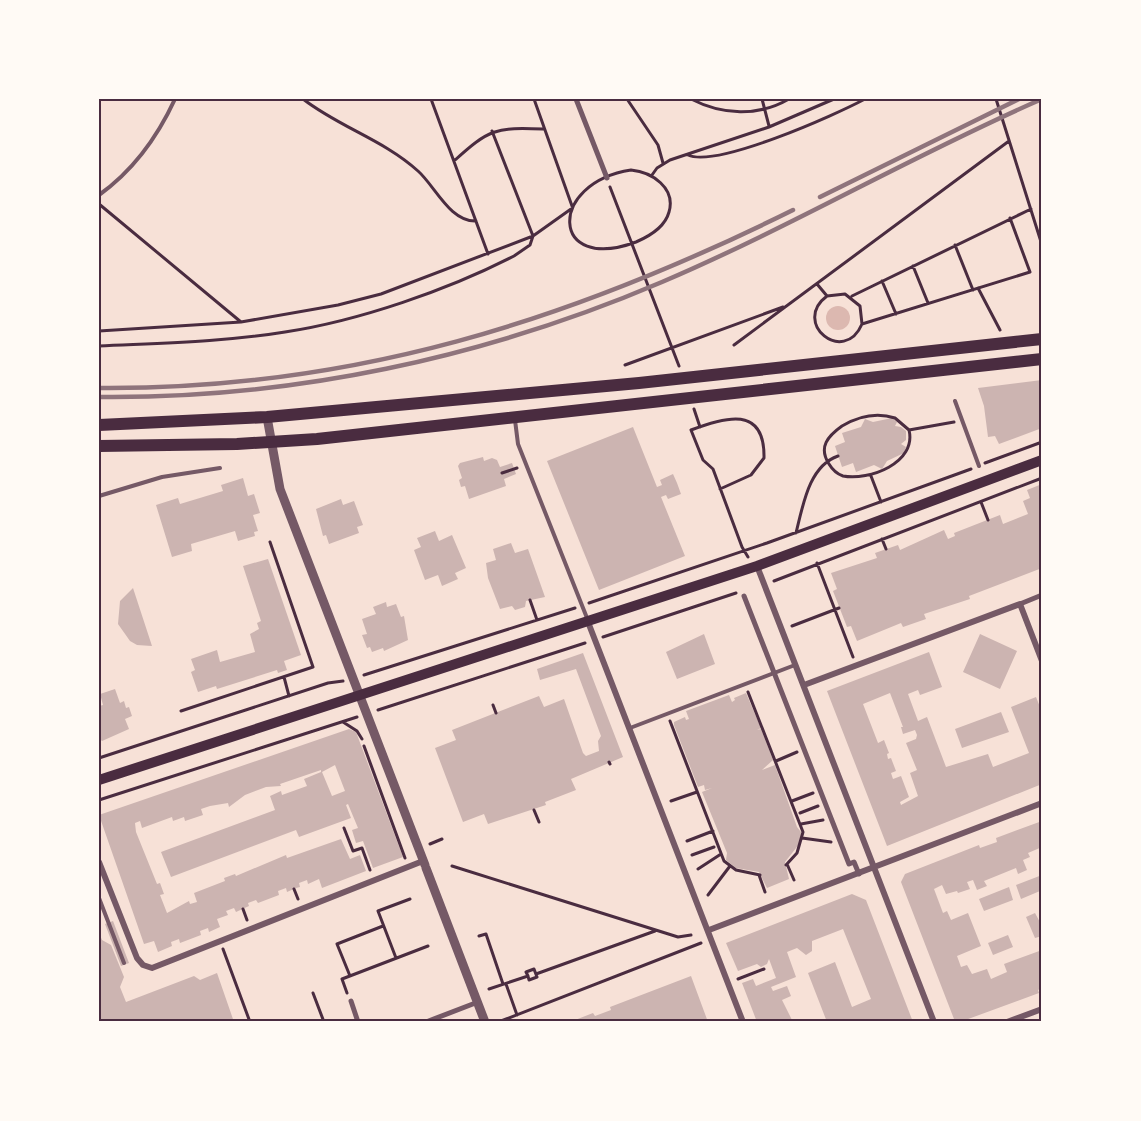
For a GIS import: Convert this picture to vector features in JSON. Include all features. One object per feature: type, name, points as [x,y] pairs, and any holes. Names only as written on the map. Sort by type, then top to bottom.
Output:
[{"type":"main road","points":[[99,425],[267,417],[664,381],[1042,339]]},
{"type":"main road","points":[[99,446],[271,443],[1042,359]]},
{"type":"main road","points":[[99,780],[757,566],[1042,460]]},
{"type":"street","points":[[576,99],[607,178]]},
{"type":"street","points":[[267,417],[280,489],[486,1022]]},
{"type":"street","points":[[757,566],[934,1022]]},
{"type":"street","points":[[743,594],[849,864],[854,862],[859,874]]},
{"type":"street","points":[[804,685],[1042,595]]},
{"type":"street","points":[[1020,604],[1042,661]]},
{"type":"street","points":[[588,622],[743,1022]]},
{"type":"street","points":[[709,930],[1042,803]]},
{"type":"street","points":[[99,864],[137,958],[143,965],[156,967],[374,880],[406,868],[425,865]]},
{"type":"street","points":[[351,1001],[358,1022]]},
{"type":"street","points":[[426,1022],[478,1002]]},
{"type":"street","points":[[1007,1022],[1042,1009]]},
{"type":"lane","points":[[99,195],[124,176],[147,149],[175,99]]},
{"type":"lane","points":[[955,401],[979,465]]},
{"type":"lane","points":[[514,417],[518,444],[588,622]]},
{"type":"lane","points":[[99,496],[162,477],[220,468]]},
{"type":"lane","points":[[630,728],[795,664]]},
{"type":"lane","points":[[99,898],[124,963]]},
{"type":"path","points":[[303,99],[402,158],[420,173],[453,211],[476,221]]},
{"type":"path","points":[[431,99],[488,254]]},
{"type":"path","points":[[99,331],[241,322],[338,305],[381,294],[533,236],[572,207],[585,188],[631,170],[652,176],[660,182],[669,195],[669,214],[654,232],[632,243],[609,250],[586,246],[573,234],[569,218],[572,207],[534,99]]},
{"type":"path","points":[[627,99],[658,145],[663,163]]},
{"type":"path","points":[[691,99],[723,110],[737,112],[765,109],[789,99]]},
{"type":"path","points":[[762,99],[770,127]]},
{"type":"path","points":[[652,176],[663,163],[770,127],[834,99]]},
{"type":"path","points":[[686,154],[700,158],[734,151],[824,120],[865,99]]},
{"type":"path","points":[[996,99],[1042,244]]},
{"type":"path","points":[[454,161],[481,137],[492,131],[514,128],[544,129]]},
{"type":"path","points":[[99,346],[255,336],[339,321],[387,307],[502,262],[530,244],[533,236],[492,131]]},
{"type":"path","points":[[734,345],[1009,141]]},
{"type":"path","points":[[610,186],[679,367]]},
{"type":"path","points":[[101,206],[241,322]]},
{"type":"path","points":[[851,296],[1031,209]]},
{"type":"path","points":[[862,324],[1030,272],[1010,218]]},
{"type":"path","points":[[955,245],[973,290]]},
{"type":"path","points":[[913,266],[928,304]]},
{"type":"path","points":[[882,281],[896,314]]},
{"type":"path","points":[[817,284],[827,296]]},
{"type":"path","points":[[978,288],[999,328],[1003,343]]},
{"type":"path","points":[[839,293],[851,296],[863,311],[862,324],[856,335],[845,341],[832,341],[822,334],[815,317],[818,305],[827,296],[839,293]]},
{"type":"path","points":[[625,365],[788,305]]},
{"type":"path","points":[[693,407],[700,427]]},
{"type":"path","points":[[720,489],[755,472],[764,458],[763,439],[751,423],[734,417],[692,430],[703,460],[713,469],[720,489],[744,551]]},
{"type":"path","points":[[861,417],[895,418],[909,430],[911,439],[905,453],[886,469],[871,475],[844,476],[832,468],[826,460],[824,449],[829,436],[861,417]]},
{"type":"path","points":[[909,430],[962,421]]},
{"type":"path","points":[[99,758],[581,606],[796,533],[1042,442]]},
{"type":"path","points":[[796,533],[813,478],[826,460],[838,456]]},
{"type":"path","points":[[502,473],[515,469]]},
{"type":"path","points":[[871,475],[880,502]]},
{"type":"path","points":[[771,582],[1042,478]]},
{"type":"path","points":[[981,502],[988,520]]},
{"type":"path","points":[[882,539],[886,549]]},
{"type":"path","points":[[181,711],[314,668],[270,542]]},
{"type":"path","points":[[817,563],[837,609],[856,666]]},
{"type":"path","points":[[603,637],[743,594]]},
{"type":"path","points":[[530,600],[537,620]]},
{"type":"path","points":[[594,601],[596,606]]},
{"type":"path","points":[[782,629],[837,609]]},
{"type":"path","points":[[580,637],[582,644]]},
{"type":"path","points":[[384,708],[587,642]]},
{"type":"path","points":[[284,677],[290,696]]},
{"type":"path","points":[[325,685],[327,692]]},
{"type":"path","points":[[748,690],[801,824],[802,838],[797,853],[786,864],[794,880]]},
{"type":"path","points":[[392,698],[394,704]]},
{"type":"path","points":[[493,705],[496,713]]},
{"type":"path","points":[[336,717],[361,737],[404,853],[406,868]]},
{"type":"path","points":[[99,800],[129,788],[342,721]]},
{"type":"path","points":[[668,722],[670,721],[722,854],[730,866],[749,874],[760,875],[765,892]]},
{"type":"path","points":[[776,761],[804,750]]},
{"type":"path","points":[[792,801],[820,791]]},
{"type":"path","points":[[671,801],[697,792]]},
{"type":"path","points":[[800,813],[813,808]]},
{"type":"path","points":[[534,810],[539,822]]},
{"type":"path","points":[[801,824],[831,818]]},
{"type":"path","points":[[344,828],[353,851],[362,848],[374,880]]},
{"type":"path","points":[[687,841],[713,831]]},
{"type":"path","points":[[802,838],[841,844]]},
{"type":"path","points":[[692,855],[714,847]]},
{"type":"path","points":[[698,869],[722,854]]},
{"type":"path","points":[[452,866],[657,931],[678,937],[691,935]]},
{"type":"path","points":[[708,895],[730,866]]},
{"type":"path","points":[[396,958],[378,911],[410,899]]},
{"type":"path","points":[[350,976],[337,944],[383,926]]},
{"type":"path","points":[[489,989],[528,976],[526,972],[534,969],[536,974],[657,931]]},
{"type":"path","points":[[479,936],[486,934],[517,1015]]},
{"type":"path","points":[[221,942],[250,1022]]},
{"type":"path","points":[[501,1021],[703,942]]},
{"type":"path","points":[[351,1001],[342,979],[428,946]]},
{"type":"path","points":[[741,978],[764,969]]},
{"type":"path","points":[[312,993],[324,1022]]},
{"type":"shaded area","points":[[838,306],[846,310],[850,318],[846,326],[838,330],[830,326],[826,318],[830,310]]},
{"type":"building","points":[[1042,380],[1042,428],[999,444],[995,436],[988,437],[984,406],[978,388]]},
{"type":"building","points":[[892,418],[897,422],[895,426],[906,431],[906,440],[901,444],[906,447],[904,453],[887,461],[882,469],[874,465],[856,472],[853,463],[842,467],[835,446],[845,442],[842,433],[861,427],[865,419],[873,422]]},
{"type":"building","points":[[633,427],[657,487],[662,485],[660,480],[673,474],[677,483],[681,494],[668,499],[666,495],[661,497],[685,556],[599,590],[547,461]]},
{"type":"building","points":[[483,457],[484,461],[492,458],[497,460],[500,467],[512,463],[516,474],[504,479],[506,486],[469,499],[465,486],[461,487],[459,480],[462,478],[458,466],[460,463]]},
{"type":"building","points":[[243,478],[248,496],[254,494],[260,513],[253,515],[258,531],[254,532],[255,536],[238,541],[235,531],[191,544],[192,551],[172,557],[156,505],[178,498],[180,504],[223,491],[221,485]]},
{"type":"building","points":[[1042,484],[1042,568],[969,596],[970,599],[924,614],[926,619],[903,627],[901,623],[857,641],[851,626],[847,627],[833,591],[837,589],[831,573],[877,558],[875,553],[898,545],[900,550],[944,530],[948,539],[955,536],[954,533],[1000,515],[1003,524],[1028,514],[1023,501],[1030,498],[1027,490]]},
{"type":"building","points":[[341,499],[343,505],[354,501],[363,525],[357,527],[359,533],[329,544],[326,535],[323,536],[316,509]]},
{"type":"building","points":[[435,531],[439,541],[452,535],[466,568],[455,573],[458,579],[442,586],[438,575],[425,580],[414,550],[421,547],[417,538]]},
{"type":"building","points":[[511,543],[515,553],[528,549],[545,597],[526,601],[525,607],[515,610],[512,606],[500,609],[488,578],[486,563],[496,560],[493,549]]},
{"type":"building","points":[[268,559],[301,655],[284,661],[287,670],[278,673],[277,670],[217,689],[216,686],[198,692],[191,672],[195,670],[191,659],[217,650],[220,662],[255,652],[250,634],[259,629],[257,623],[261,621],[243,566]]},
{"type":"building","points":[[133,588],[152,646],[137,645],[130,641],[118,624],[120,601]]},
{"type":"building","points":[[386,602],[387,607],[396,604],[401,617],[404,616],[408,640],[384,651],[383,648],[372,652],[370,647],[367,648],[362,635],[367,634],[362,619],[376,614],[373,607]]},
{"type":"building","points":[[704,634],[715,664],[677,679],[666,652]]},
{"type":"building","points":[[980,634],[1017,651],[1000,689],[963,672]]},
{"type":"building","points":[[929,652],[942,687],[920,695],[918,690],[908,694],[918,721],[927,717],[946,767],[988,754],[993,767],[1029,753],[1011,707],[1036,697],[1042,712],[1042,784],[887,846],[827,691]],"holes":[[[890,693],[903,727],[901,727],[903,734],[915,730],[917,735],[916,739],[906,743],[917,770],[910,773],[918,796],[901,805],[900,802],[909,797],[901,776],[893,779],[891,773],[896,771],[891,758],[888,759],[887,754],[889,753],[884,740],[878,743],[863,704]]]},
{"type":"building","points":[[583,653],[623,757],[571,779],[576,790],[545,802],[546,805],[488,824],[484,814],[463,822],[435,748],[456,740],[452,730],[539,696],[544,707],[564,699],[583,753],[586,756],[599,751],[598,741],[601,736],[576,669],[540,680],[537,669]]},
{"type":"building","points":[[115,689],[120,703],[124,701],[126,708],[129,707],[132,716],[125,719],[129,729],[102,741],[99,738],[99,706],[103,705],[100,694]]},
{"type":"building","points":[[746,693],[761,728],[757,730],[761,729],[773,760],[762,770],[775,765],[797,827],[801,832],[800,843],[785,862],[789,879],[767,888],[759,872],[736,868],[726,860],[727,853],[702,792],[712,788],[705,790],[704,785],[698,787],[674,725],[674,722],[685,717],[686,720],[689,719],[686,711],[729,695],[732,702],[734,698]]},
{"type":"building","points":[[1001,712],[1009,732],[962,748],[955,729]]},
{"type":"building","points":[[349,729],[356,732],[403,857],[373,868],[363,841],[356,843],[352,830],[358,828],[348,804],[346,805],[351,818],[299,837],[296,830],[171,877],[161,852],[275,810],[270,796],[281,791],[282,795],[307,786],[304,779],[321,770],[280,784],[281,786],[266,787],[245,795],[229,807],[228,803],[201,809],[203,815],[185,821],[184,817],[173,821],[172,817],[142,828],[140,821],[135,823],[136,832],[157,884],[160,883],[164,894],[160,895],[167,913],[189,901],[190,904],[197,902],[194,893],[225,881],[224,878],[235,874],[236,876],[286,855],[287,858],[341,839],[350,859],[360,855],[366,871],[322,888],[319,879],[308,884],[307,880],[299,883],[300,887],[287,892],[286,888],[278,891],[279,895],[258,903],[256,900],[248,903],[249,906],[236,912],[234,908],[226,911],[228,915],[217,919],[220,927],[209,932],[208,928],[200,931],[201,935],[180,943],[179,939],[171,942],[172,946],[158,952],[154,941],[144,944],[99,815]],"holes":[[[335,765],[345,791],[332,796],[322,772]]]},
{"type":"building","points":[[1042,821],[1042,847],[1028,853],[1030,857],[1023,860],[1027,870],[1018,874],[1016,868],[984,881],[987,886],[977,890],[973,880],[967,882],[970,889],[958,893],[957,891],[946,894],[942,885],[934,889],[943,913],[947,911],[951,920],[968,913],[981,946],[957,956],[961,967],[967,965],[972,974],[987,969],[991,979],[1007,972],[1004,964],[1042,950],[1042,988],[1038,990],[1039,993],[960,1022],[954,1019],[901,882],[905,874],[979,845],[980,848],[997,842],[996,838]]},
{"type":"building","points":[[1042,875],[1042,896],[1040,891],[1021,899],[1016,885]]},
{"type":"building","points":[[1009,887],[1013,900],[984,911],[979,899]]},
{"type":"building","points":[[852,894],[866,900],[913,1022],[827,1022],[808,973],[835,962],[852,1007],[871,999],[843,929],[812,941],[812,951],[806,955],[797,948],[787,952],[796,977],[771,987],[773,991],[787,986],[791,996],[782,1000],[793,1022],[757,1022],[742,983],[753,979],[756,986],[776,978],[769,959],[767,964],[761,967],[757,964],[738,971],[726,943]]},
{"type":"building","points":[[1035,913],[1042,926],[1042,936],[1035,938],[1026,917]]},
{"type":"building","points":[[113,921],[129,963],[121,966],[105,924]]},
{"type":"building","points":[[99,933],[102,940],[111,945],[124,977],[120,987],[126,1002],[194,976],[200,980],[217,973],[234,1022],[99,1022]]},
{"type":"building","points":[[1008,935],[1013,947],[993,955],[988,943]]},
{"type":"building","points":[[691,976],[708,1022],[570,1022],[593,1013],[595,1016],[611,1010],[610,1007]]},
{"type":"railway","points":[[820,197],[1019,99]]},
{"type":"railway","points":[[99,397],[171,396],[243,391],[315,382],[386,369],[526,332],[595,309],[710,261],[946,143],[1042,99]]},
{"type":"railway","points":[[99,388],[192,385],[283,377],[371,362],[457,341],[542,316],[626,285],[709,250],[793,210]]}]
